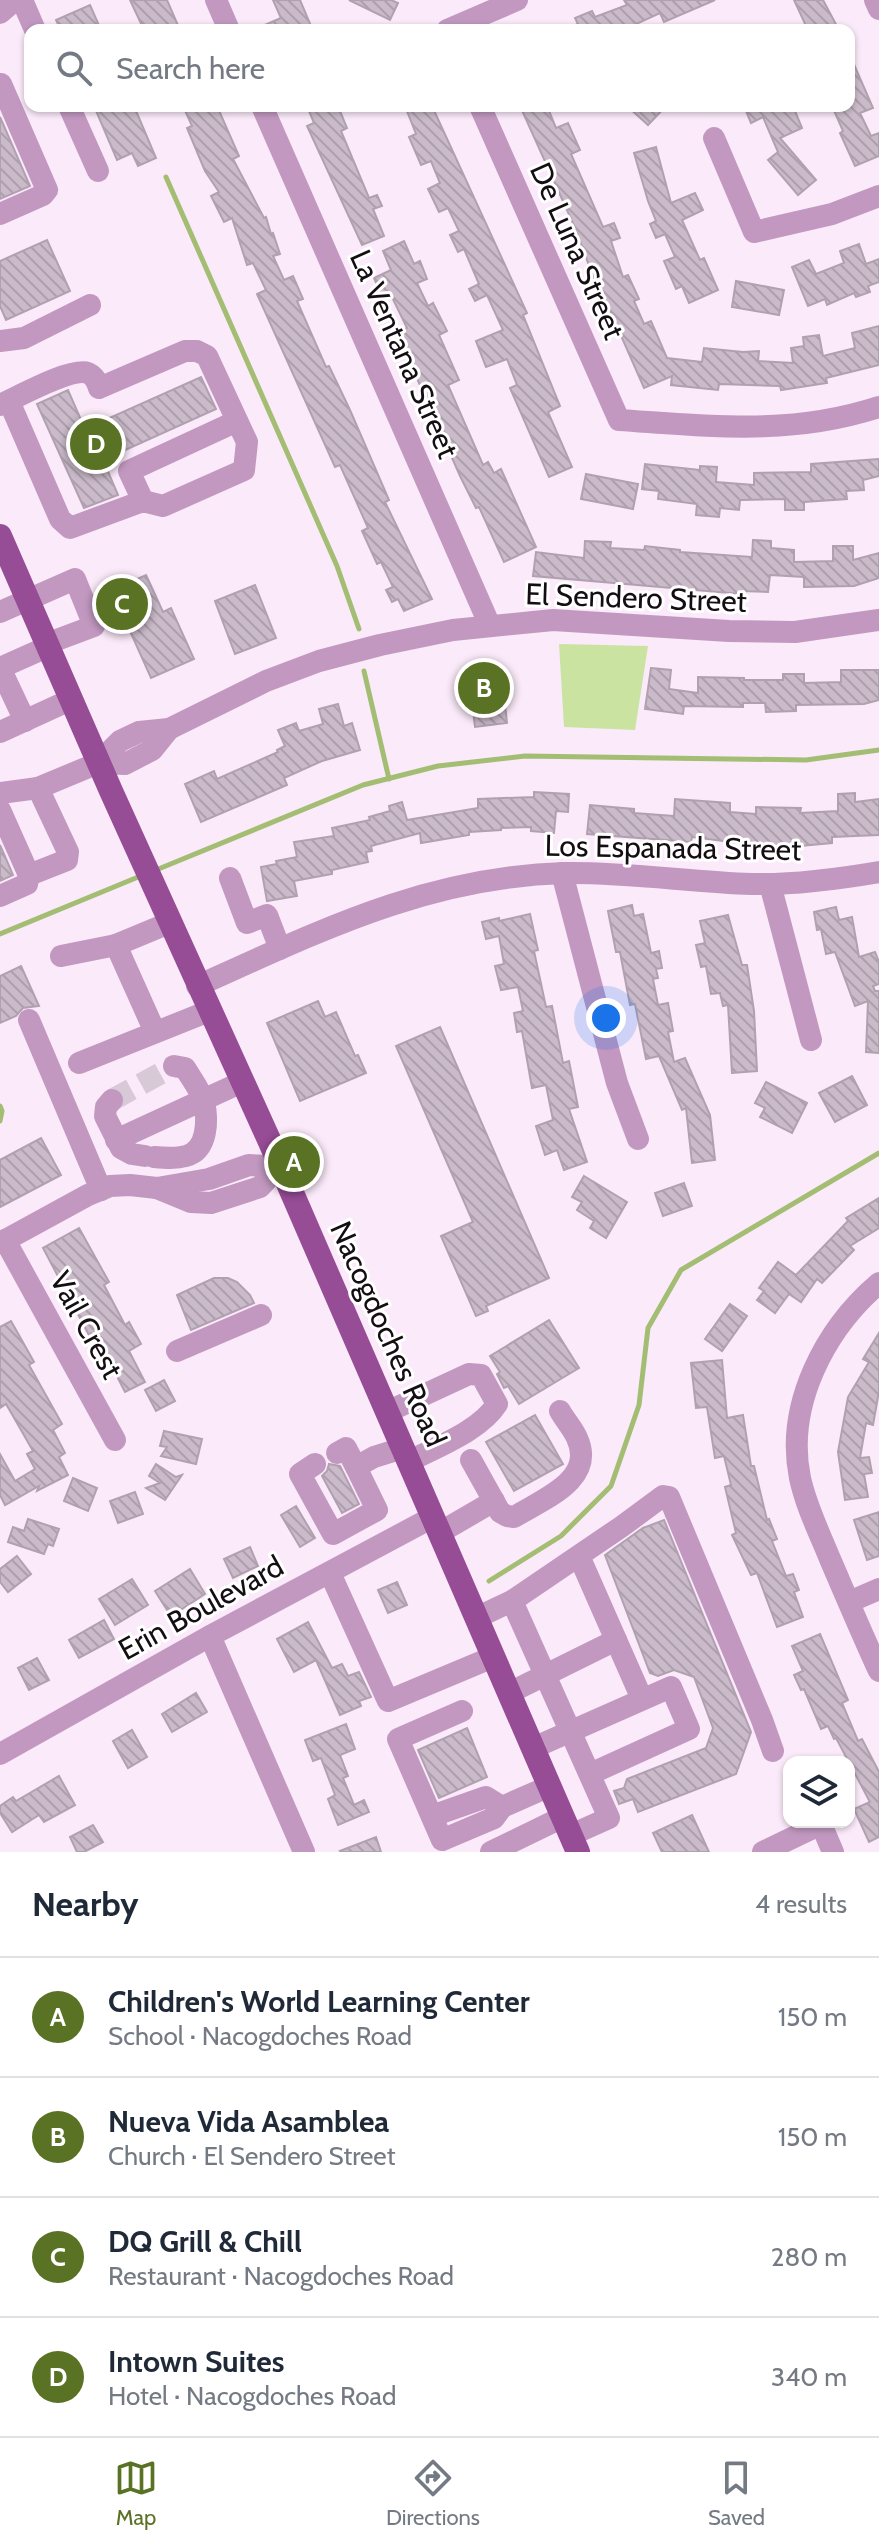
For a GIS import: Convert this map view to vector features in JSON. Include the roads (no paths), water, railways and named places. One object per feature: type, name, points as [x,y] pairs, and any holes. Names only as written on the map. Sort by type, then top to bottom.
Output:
[{"type":"main road","name":"Nacogdoches Road","points":[[1,541],[242,1082],[571,1835]]},
{"type":"street","points":[[0,13],[15,0]]},
{"type":"street","points":[[22,0],[32,24]]},
{"type":"street","points":[[216,0],[226,24]]},
{"type":"street","points":[[458,24],[517,0]]},
{"type":"street","points":[[875,0],[879,9]]},
{"type":"street","points":[[0,84],[47,190],[43,195],[0,214]]},
{"type":"street","points":[[72,112],[98,171]]},
{"type":"street","name":"La Ventana Street","points":[[265,112],[490,626]]},
{"type":"street","name":"De Luna Street","points":[[483,112],[619,420],[742,429],[831,420],[879,407]]},
{"type":"street","points":[[714,138],[754,232],[832,214],[879,196]]},
{"type":"street","points":[[0,341],[24,338],[90,305]]},
{"type":"street","points":[[185,351],[197,351],[207,356],[237,421],[247,442],[244,470],[163,506],[143,501],[70,528],[60,519],[5,403],[73,373],[88,373],[95,378],[99,388],[185,351]]},
{"type":"street","points":[[143,501],[129,471],[237,421]]},
{"type":"street","points":[[0,612],[75,579],[94,626],[0,668],[25,721]]},
{"type":"street","name":"El Sendero Street","points":[[0,793],[38,788],[98,763],[125,764],[152,750],[169,729],[266,681],[319,661],[453,630],[553,620],[795,632],[879,620]]},
{"type":"street","points":[[0,732],[70,700]]},
{"type":"street","points":[[29,875],[67,860],[68,852],[38,788]]},
{"type":"street","points":[[0,810],[29,875],[27,884],[0,896]]},
{"type":"street","name":"Los Espanada Street","points":[[197,986],[337,923],[402,900],[484,881],[562,873],[616,873],[770,884],[879,872]]},
{"type":"street","points":[[562,873],[617,1083],[638,1139]]},
{"type":"street","points":[[230,878],[247,923],[267,915],[280,949]]},
{"type":"street","points":[[770,884],[811,1040]]},
{"type":"street","points":[[61,956],[116,945],[166,916]]},
{"type":"street","points":[[116,945],[155,1032]]},
{"type":"street","points":[[79,1063],[209,1011]]},
{"type":"street","points":[[29,1020],[101,1190]]},
{"type":"street","points":[[112,1100],[106,1107],[105,1116],[145,1152],[189,1156],[203,1142],[206,1123],[204,1100],[185,1068],[174,1066]]},
{"type":"street","points":[[145,1152],[204,1100],[242,1082]]},
{"type":"street","points":[[2,1242],[110,1186],[157,1188],[209,1179],[249,1165],[279,1167]]},
{"type":"street","name":"Vail Crest","points":[[2,1242],[115,1440]]},
{"type":"street","points":[[879,1283],[845,1317],[815,1366],[798,1437],[800,1478],[811,1515],[879,1671]]},
{"type":"street","points":[[177,1351],[261,1315]]},
{"type":"street","points":[[333,1534],[377,1510],[346,1456],[406,1455],[478,1425],[491,1415],[497,1404],[481,1375],[469,1374],[387,1412]]},
{"type":"street","points":[[471,1460],[500,1512],[514,1517],[573,1480],[579,1468],[582,1456],[577,1439],[560,1411]]},
{"type":"street","points":[[308,1469],[333,1534],[339,1568],[388,1701],[493,1657]]},
{"type":"street","points":[[476,1618],[512,1601],[663,1496],[669,1497],[773,1751]]},
{"type":"street","name":"Erin Boulevard","points":[[0,1754],[210,1636],[339,1568],[494,1501]]},
{"type":"street","points":[[579,1556],[642,1699]]},
{"type":"street","points":[[849,1602],[879,1589]]},
{"type":"street","points":[[491,1852],[571,1835],[609,1818],[512,1601]]},
{"type":"street","points":[[210,1636],[304,1852]]},
{"type":"street","points":[[509,1693],[616,1640]]},
{"type":"street","points":[[533,1748],[671,1687],[689,1729],[590,1774]]},
{"type":"street","points":[[462,1711],[398,1739],[442,1840],[494,1818],[502,1807],[550,1786]]},
{"type":"street","points":[[763,1852],[821,1824],[833,1852]]},
{"type":"waterway","points":[[166,177],[337,566],[359,629]]},
{"type":"waterway","points":[[364,671],[389,779]]},
{"type":"waterway","points":[[156,870],[363,785],[438,766],[525,756],[806,760],[879,750]]},
{"type":"waterway","points":[[0,934],[143,875]]},
{"type":"waterway","points":[[0,1106],[0,1121]]},
{"type":"waterway","points":[[489,1581],[561,1536],[611,1486],[639,1405],[648,1328],[681,1270],[879,1153]]},
{"type":"tunnel","points":[[112,1100],[174,1066]]},
{"type":"place","name":"Intown Suites","points":[[96,444]]},
{"type":"place","name":"DQ Grill & Chill","points":[[122,604]]},
{"type":"place","name":"Nueva Vida Asamblea","points":[[484,688]]},
{"type":"place","name":"Children's World Learning Center","points":[[294,1162]]}]
